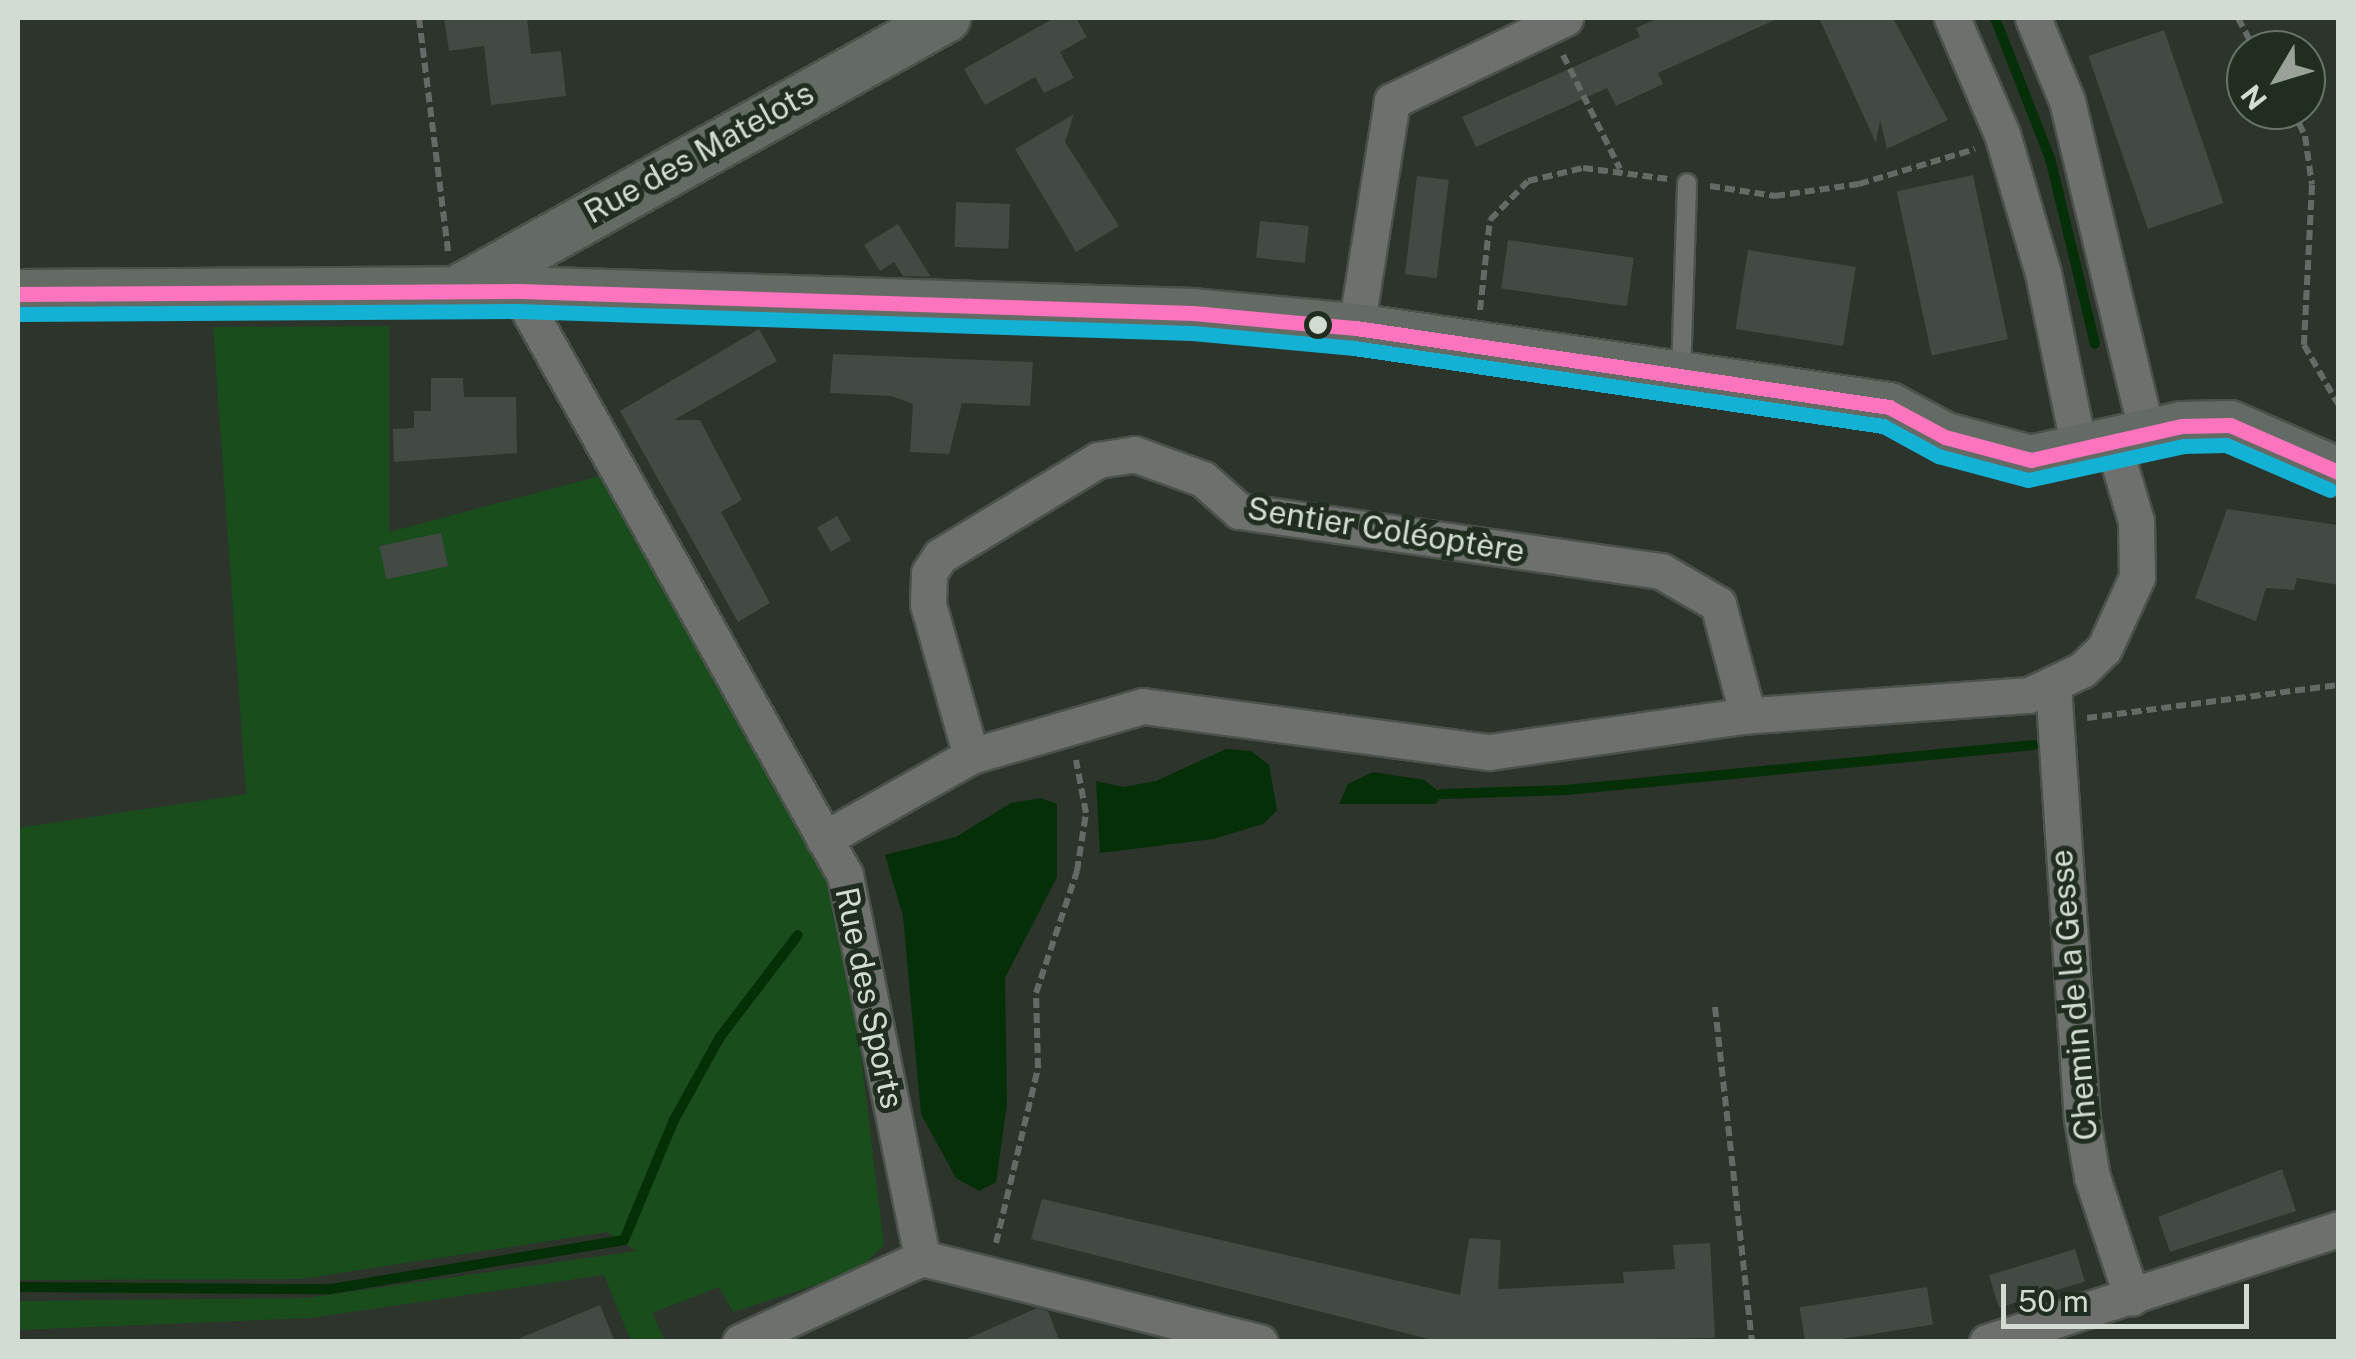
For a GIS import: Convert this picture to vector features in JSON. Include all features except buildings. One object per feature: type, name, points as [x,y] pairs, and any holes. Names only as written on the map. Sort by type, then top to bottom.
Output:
[{"type":"main road","name":"Rue des Matelots","points":[[454,292],[946,18]]},
{"type":"main road","points":[[18,294],[518,291],[1029,305],[1356,328],[1889,406],[2000,456],[2031,460],[2113,441],[2230,425],[2338,472]]},
{"type":"street","points":[[824,839],[970,756],[1144,706],[1489,752],[1741,716],[1991,698],[2052,686],[2082,670],[2104,648],[2137,577],[2136,522],[2113,441],[2029,225],[2002,134],[1952,18]]},
{"type":"street","points":[[2033,18],[2067,101],[2113,441]]},
{"type":"street","points":[[1356,328],[1392,102],[1556,21]]},
{"type":"street","name":"Rue des Sports","points":[[518,291],[845,875],[922,1258]]},
{"type":"street","name":"Sentier Coléoptère","points":[[970,756],[928,604],[929,574],[940,556],[1098,460],[1134,454],[1203,479],[1239,511],[1661,571],[1718,604],[1744,702],[1741,716]]},
{"type":"street","name":"Chemin de la Gesse","points":[[2052,686],[2082,1119],[2092,1178],[2132,1298]]},
{"type":"street","points":[[1987,1342],[2338,1229]]},
{"type":"street","points":[[740,1342],[922,1258],[1108,1309],[1260,1342]]},
{"type":"lane","points":[[1682,376],[1687,182]]},
{"type":"path","points":[[419,18],[454,292]]},
{"type":"path","points":[[1556,21],[1620,170]]},
{"type":"path","points":[[2302,130],[2312,185],[2304,344],[2338,404]]},
{"type":"path","points":[[2054,723],[2338,685]]},
{"type":"path","points":[[986,1273],[1032,1100],[1036,994],[1077,871],[1086,813],[1076,760],[1066,762]]},
{"type":"path","points":[[1714,1006],[1752,1342]]},
{"type":"shaded area","points":[[389,326],[389,532],[600,476],[729,691],[828,876],[845,925],[884,1245],[856,1272],[733,1312],[719,1287],[652,1313],[665,1341],[631,1341],[604,1275],[310,1318],[18,1330],[18,1301],[306,1298],[637,1251],[607,1232],[301,1279],[18,1280],[18,828],[246,794],[213,327]]},
{"type":"shaded area","points":[[1226,749],[1251,751],[1269,765],[1277,810],[1263,824],[1213,839],[1100,853],[1096,781],[1123,787],[1156,781]]},
{"type":"shaded area","points":[[1373,772],[1424,780],[1442,794],[1436,804],[1339,804],[1348,784]]},
{"type":"shaded area","points":[[1041,798],[1057,804],[1057,877],[1005,978],[1007,1104],[996,1182],[979,1191],[956,1178],[921,1114],[903,916],[885,855],[956,837],[1011,803]]},
{"type":"waterway","points":[[1995,18],[2050,158],[2095,344]]},
{"type":"waterway","points":[[1442,794],[1566,790],[2034,745]]},
{"type":"waterway","points":[[18,1287],[331,1289],[624,1240],[674,1120],[720,1037],[798,935]]},
{"type":"transit line","points":[[18,294],[518,291],[1193,313],[1356,328],[1889,407],[1945,437],[2031,460],[2182,426],[2230,425],[2338,472]]},
{"type":"transit line","points":[[18,314],[518,311],[1192,333],[1354,348],[1883,426],[1938,456],[2028,480],[2184,446],[2226,445],[2330,490]]}]
